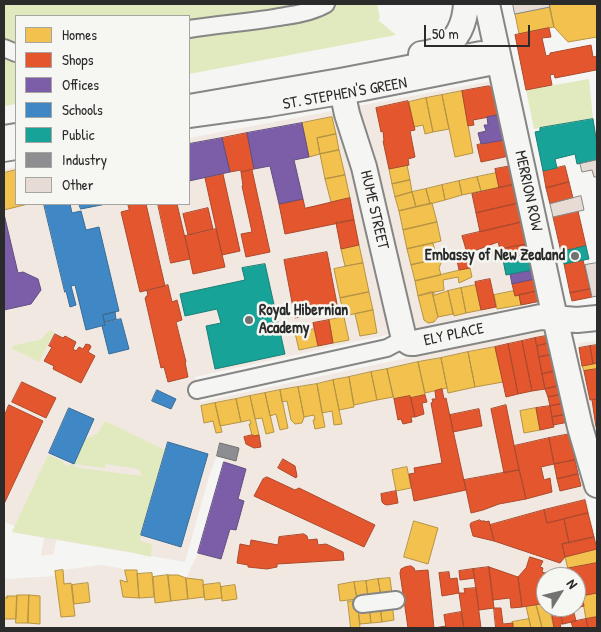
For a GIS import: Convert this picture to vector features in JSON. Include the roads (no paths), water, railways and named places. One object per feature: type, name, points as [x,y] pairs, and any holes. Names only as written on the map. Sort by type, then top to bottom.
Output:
[{"type":"main road","name":"ST. STEPHEN'S GREEN","points":[[344,85],[381,61],[434,51],[448,45],[454,40],[460,30],[465,16],[466,4]]},
{"type":"main road","points":[[487,4],[500,65]]},
{"type":"main road","name":"ST. STEPHEN'S GREEN","points":[[190,107],[344,85],[481,54],[500,65]]},
{"type":"main road","name":"MERRION ROW","points":[[500,65],[580,427],[597,485]]},
{"type":"main road","name":"HUME STREET","points":[[344,85],[347,114],[364,167],[404,339]]},
{"type":"main road","name":"ELY PLACE","points":[[404,339],[414,343],[541,316],[578,320],[597,318]]},
{"type":"street","points":[[190,29],[261,21],[294,15],[319,8],[326,4]]},
{"type":"street","name":"ST. STEPHEN'S GREEN","points":[[190,119],[269,108],[344,85]]},
{"type":"street","name":"ELY PLACE","points":[[197,390],[387,348],[404,339]]},
{"type":"street","points":[[362,604],[396,600]]},
{"type":"place","name":"Embassy of New Zealand","points":[[575,256]]},
{"type":"place","name":"Royal Hibernian Academy","points":[[249,320]]}]
